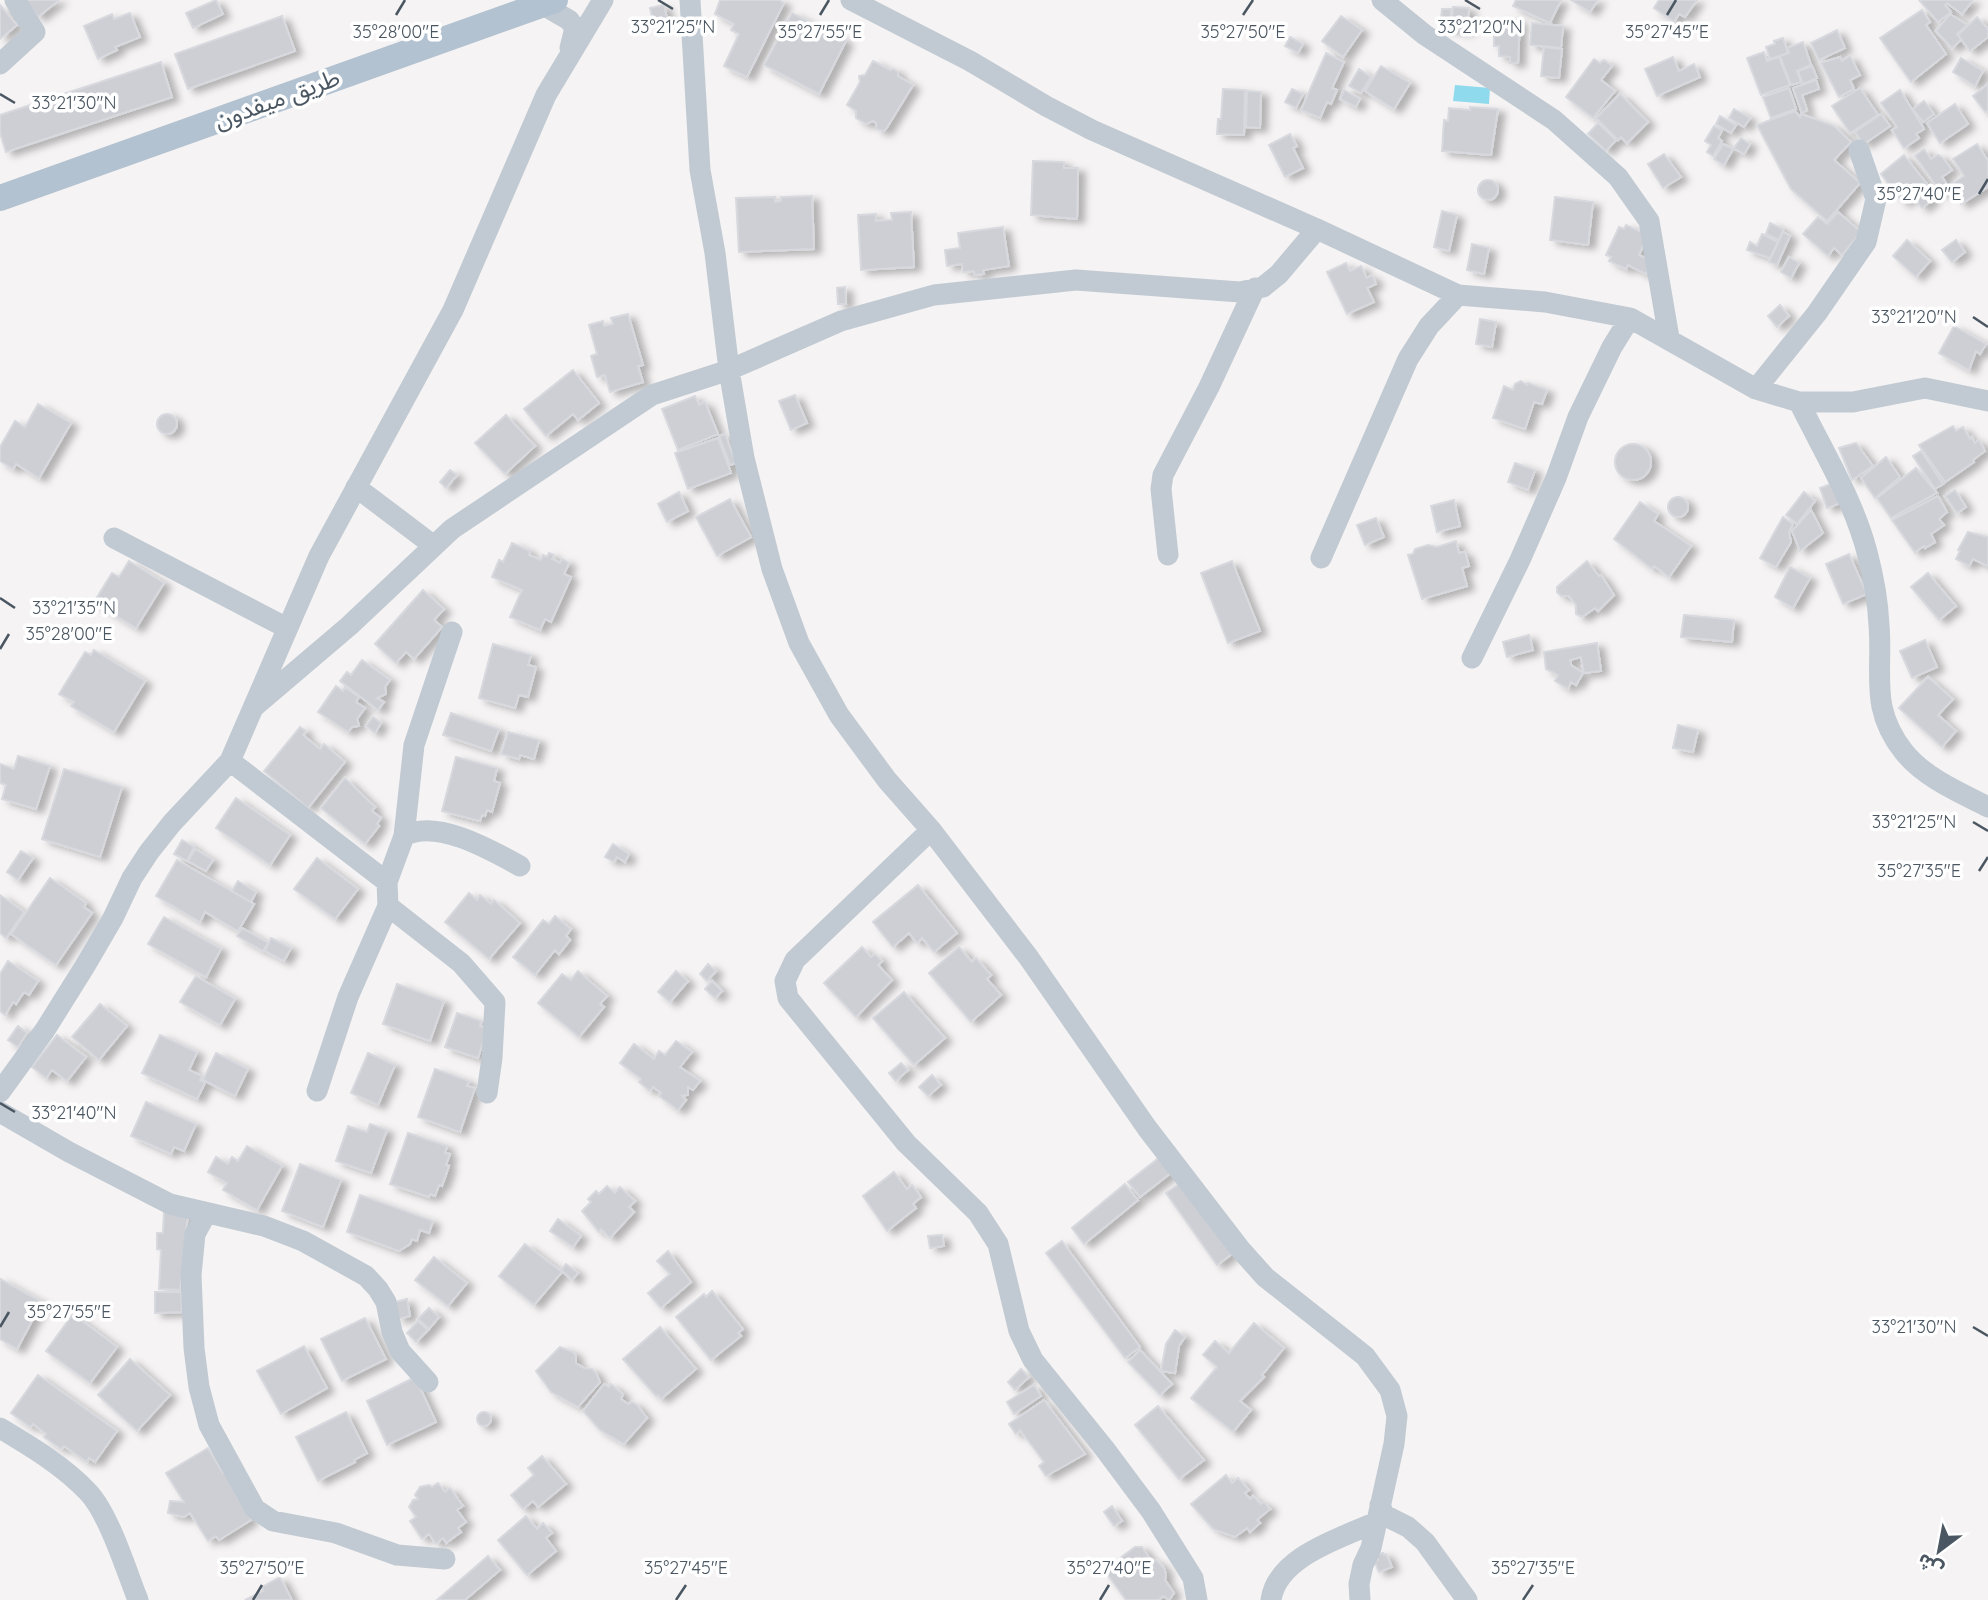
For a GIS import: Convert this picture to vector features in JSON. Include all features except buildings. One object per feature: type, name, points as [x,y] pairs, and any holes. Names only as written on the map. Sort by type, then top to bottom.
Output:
[{"type":"main road","name":"طريق ميفدون","points":[[0,198],[549,2]]},
{"type":"street","points":[[0,64],[35,32],[15,0]]},
{"type":"street","points":[[0,1092],[45,1030],[85,966],[149,852],[172,823],[230,761],[250,710],[320,556],[453,310],[546,95],[603,0]]},
{"type":"street","points":[[690,0],[701,170],[715,253],[729,370],[744,458],[772,569],[799,643],[839,715],[887,780],[931,830],[1029,958],[1147,1128],[1240,1249],[1265,1277],[1365,1356],[1390,1391],[1397,1416],[1394,1444],[1371,1548],[1359,1584],[1360,1600]]},
{"type":"street","points":[[850,0],[970,61],[1092,130],[1317,229],[1458,295],[1545,302],[1630,318],[1756,389],[1799,402],[1853,402],[1925,388],[1988,401]]},
{"type":"street","points":[[1382,0],[1425,35],[1554,120],[1618,177],[1649,221],[1669,338]]},
{"type":"street","points":[[549,2],[575,28],[568,57]]},
{"type":"street","points":[[1756,389],[1817,313],[1866,242],[1876,200],[1859,150]]},
{"type":"street","points":[[250,710],[349,626],[452,529],[652,395],[729,370],[841,321],[934,295],[1076,280],[1240,292],[1263,287],[1279,274],[1317,229]]},
{"type":"street","points":[[1168,555],[1162,501],[1163,475],[1209,387],[1255,288]]},
{"type":"street","points":[[1321,558],[1408,359],[1429,326],[1458,295]]},
{"type":"street","points":[[1472,658],[1556,478],[1578,417],[1612,347],[1630,318]]},
{"type":"street","points":[[1799,402],[1856,517],[1868,553],[1880,624],[1878,696],[1887,724],[1905,753],[1941,783],[1988,807]]},
{"type":"street","points":[[356,487],[434,546]]},
{"type":"street","points":[[114,538],[288,628]]},
{"type":"street","points":[[317,1091],[348,997],[388,906],[387,882],[404,835],[414,745],[452,632]]},
{"type":"street","points":[[230,761],[387,882]]},
{"type":"street","points":[[404,835],[414,830],[434,831],[469,841],[520,866]]},
{"type":"street","points":[[931,830],[795,960],[785,981],[788,998],[906,1143],[978,1213],[998,1244],[1019,1331],[1033,1360],[1151,1511],[1193,1578],[1197,1600]]},
{"type":"street","points":[[388,906],[461,963],[495,1002],[488,1093]]},
{"type":"street","points":[[0,1112],[69,1152],[170,1204],[264,1226],[303,1241],[366,1276],[386,1302],[392,1332],[400,1351],[428,1382]]},
{"type":"street","points":[[206,1214],[195,1234],[191,1275],[198,1387],[209,1425],[255,1509],[273,1521],[335,1533],[397,1555],[445,1559]]},
{"type":"street","points":[[0,1428],[63,1471],[89,1493],[104,1517],[138,1600]]},
{"type":"street","points":[[1271,1600],[1277,1580],[1286,1568],[1378,1513],[1408,1527],[1425,1542],[1467,1600]]},
{"type":"water","points":[[1455,85],[1490,88],[1489,104],[1453,101]]}]
